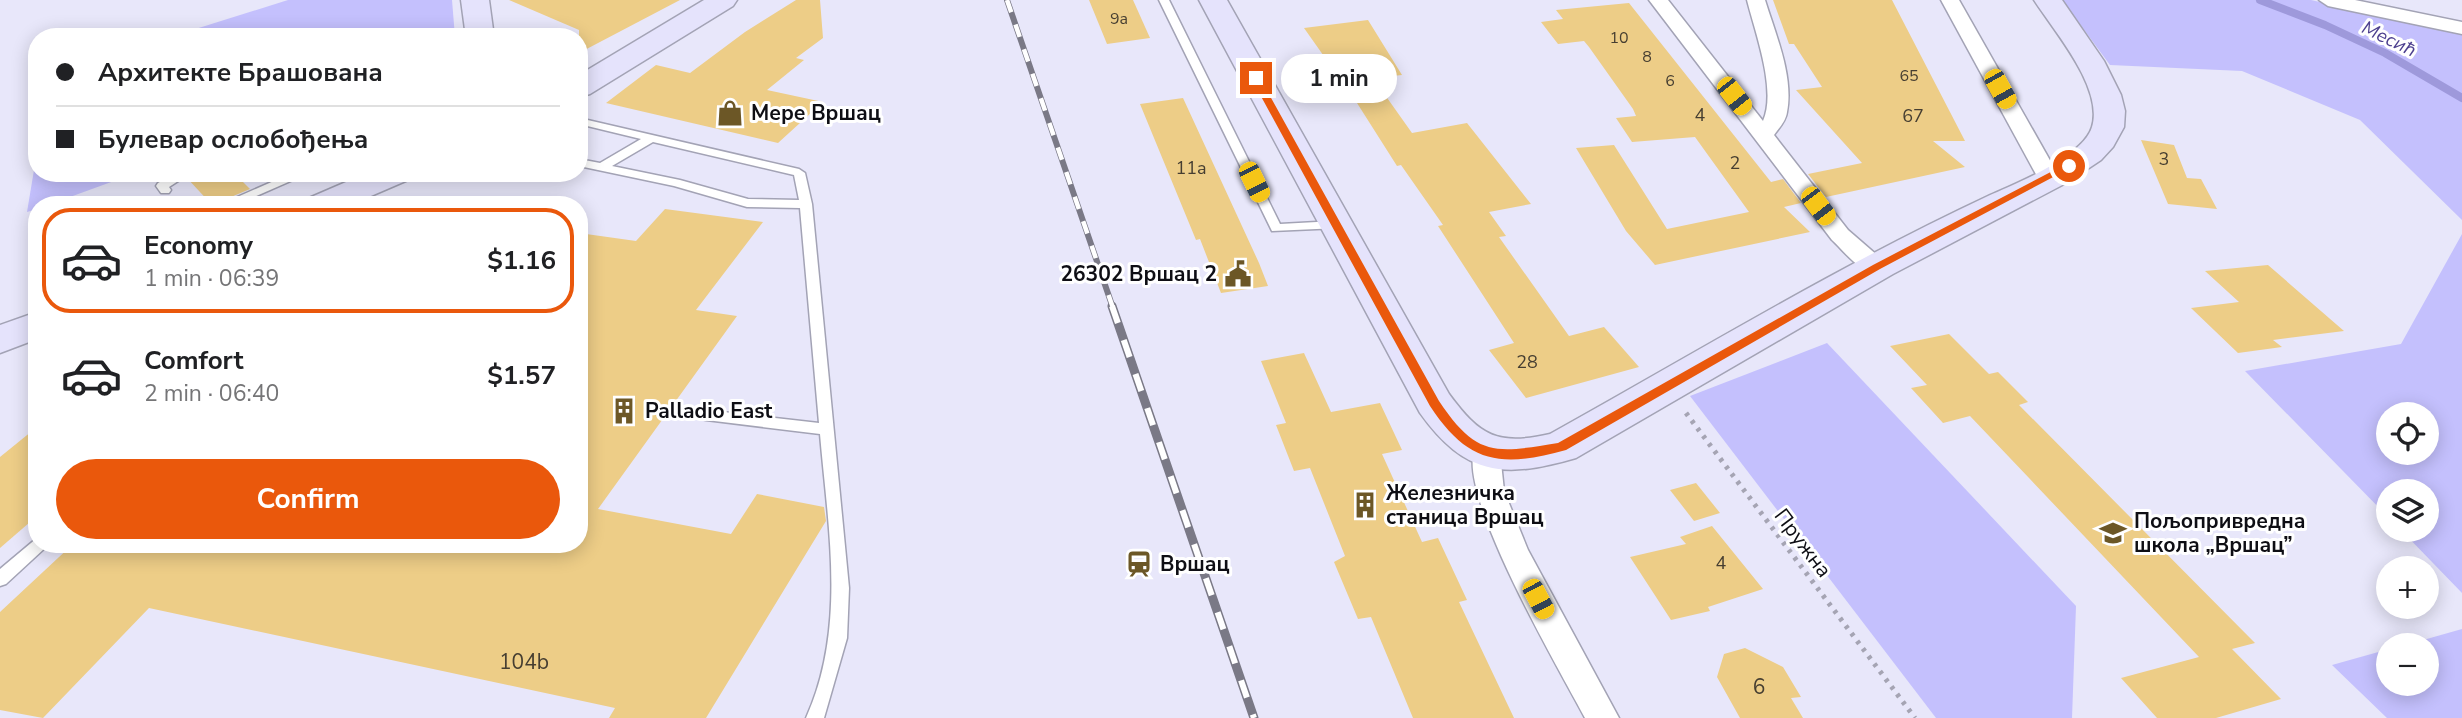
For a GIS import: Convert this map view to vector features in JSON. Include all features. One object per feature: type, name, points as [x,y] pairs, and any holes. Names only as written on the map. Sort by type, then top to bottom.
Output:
[{"type":"street","points":[[475,0],[479,28]]},
{"type":"street","points":[[588,82],[723,0]]},
{"type":"street","points":[[1213,0],[1335,225],[1447,423],[1465,441],[1486,453],[1514,455],[1561,447],[1877,267],[2090,154],[2108,128],[2109,108],[2098,76],[2049,0]]},
{"type":"street","points":[[1658,0],[1840,235],[1877,267]]},
{"type":"street","points":[[1756,0],[1772,62],[1777,103],[1777,113],[1764,134]]},
{"type":"street","points":[[1951,0],[2049,178]]},
{"type":"street","points":[[2328,0],[2462,28]]},
{"type":"street","points":[[343,196],[376,182]]},
{"type":"street","points":[[0,340],[28,328]]},
{"type":"street","points":[[1486,453],[1490,491],[1513,551],[1602,718]]},
{"type":"lane","points":[[1164,0],[1276,228],[1335,225]]},
{"type":"lane","points":[[588,123],[799,173],[806,204],[841,588],[838,638],[815,718]]},
{"type":"lane","points":[[601,167],[652,138]]},
{"type":"lane","points":[[588,164],[747,202],[806,204]]},
{"type":"lane","points":[[163,182],[165,190]]},
{"type":"lane","points":[[247,196],[281,182]]},
{"type":"lane","points":[[706,415],[826,429]]},
{"type":"lane","points":[[0,579],[29,553]]},
{"type":"path","name":"Пружна","points":[[1667,387],[1915,718]]},
{"type":"shaded area","points":[[288,0],[452,0],[454,28],[199,28]]},
{"type":"shaded area","points":[[2062,0],[2311,0],[2462,34],[2462,220],[2360,120],[2242,71],[2110,65]]},
{"type":"shaded area","points":[[32,182],[111,182],[73,196],[30,196]]},
{"type":"shaded area","points":[[2462,234],[2462,593],[2439,569],[2439,556],[2426,556],[2413,542],[2439,542],[2439,479],[2376,479],[2376,505],[2245,371],[2401,344]]},
{"type":"shaded area","points":[[1827,343],[2076,606],[2072,718],[1936,718],[1690,396]]},
{"type":"shaded area","points":[[2462,629],[2462,718],[2387,718],[2332,665],[2376,653],[2376,696],[2439,696],[2439,636]]},
{"type":"building","points":[[509,0],[680,0],[588,48],[588,28],[574,28]]},
{"type":"building","points":[[796,0],[820,0],[823,38],[796,58],[804,60],[767,90],[823,102],[778,143],[606,103],[656,65],[690,73],[745,32]]},
{"type":"building","points":[[1089,0],[1133,0],[1150,38],[1107,44]]},
{"type":"building","points":[[1773,0],[1892,0],[1965,141],[1933,141],[1965,167],[1826,197],[1808,174],[1862,163],[1796,90],[1822,87],[1794,44],[1789,44]]},
{"type":"building","points":[[1629,3],[1771,182],[1783,179],[1801,203],[1784,207],[1810,232],[1655,265],[1626,231],[1576,148],[1614,145],[1667,229],[1749,212],[1695,137],[1632,142],[1616,118],[1636,116],[1633,109],[1589,47],[1584,41],[1558,44],[1541,22],[1563,19],[1556,10]]},
{"type":"building","points":[[1368,20],[1402,75],[1373,78],[1412,133],[1467,123],[1531,204],[1489,212],[1506,236],[1499,237],[1569,336],[1604,327],[1639,367],[1526,398],[1489,350],[1514,343],[1438,226],[1443,225],[1401,165],[1397,166],[1304,28]]},
{"type":"building","points":[[1183,98],[1268,286],[1221,293],[1200,239],[1196,240],[1140,104]]},
{"type":"building","points":[[2141,140],[2174,145],[2187,178],[2201,179],[2217,209],[2168,204]]},
{"type":"building","points":[[191,182],[243,182],[250,189],[233,196],[204,196]]},
{"type":"building","points":[[665,209],[763,222],[696,310],[737,316],[598,509],[731,534],[757,494],[824,507],[826,521],[706,718],[609,718],[615,708],[149,608],[43,718],[0,710],[0,612],[63,553],[588,553],[588,234],[636,241]]},
{"type":"building","points":[[2268,265],[2344,331],[2273,340],[2282,347],[2238,353],[2191,308],[2239,302],[2205,271]]},
{"type":"building","name":"Пољопривредна школа „Вршац”","points":[[1949,334],[1989,374],[1998,372],[2028,402],[2019,405],[2255,643],[2232,649],[2281,699],[2216,718],[2157,718],[2121,678],[2199,657],[1970,416],[1943,423],[1911,388],[1927,385],[1890,346]]},
{"type":"building","name":"Железничка станица Вршац","points":[[1304,353],[1331,412],[1380,403],[1402,450],[1382,454],[1422,542],[1438,538],[1467,600],[1459,602],[1514,718],[1413,718],[1371,617],[1358,619],[1334,562],[1345,556],[1310,468],[1294,471],[1276,425],[1286,423],[1261,361]]},
{"type":"building","points":[[28,434],[28,524],[0,548],[0,457]]},
{"type":"building","points":[[1696,483],[1720,513],[1694,521],[1670,490]]},
{"type":"building","points":[[1712,526],[1763,589],[1708,607],[1710,611],[1671,620],[1630,557],[1686,544],[1680,537]]},
{"type":"building","points":[[1745,648],[1783,667],[1801,697],[1791,698],[1803,718],[1740,718],[1717,677],[1724,654]]},
{"type":"waterway","name":"Месић","points":[[2260,0],[2325,25],[2385,53],[2462,98]]},
{"type":"railway","points":[[1007,0],[1113,308]]},
{"type":"railway","points":[[1112,306],[1254,718]]},
{"type":"place","name":"Мере Вршац","points":[[730,113]]},
{"type":"place","name":"26302 Вршац 2","points":[[1238,274]]},
{"type":"place","name":"Palladio East","points":[[624,411]]},
{"type":"place","name":"Железничка станица Вршац","points":[[1365,505]]},
{"type":"place","name":"Пољопривредна школа „Вршац”","points":[[2113,533]]},
{"type":"place","name":"Вршац","points":[[1139,564]]},
{"type":"route","points":[[1256,78],[1434,403],[1447,423],[1465,441],[1486,453],[1514,455],[1561,447],[1877,267],[2069,166]]}]
